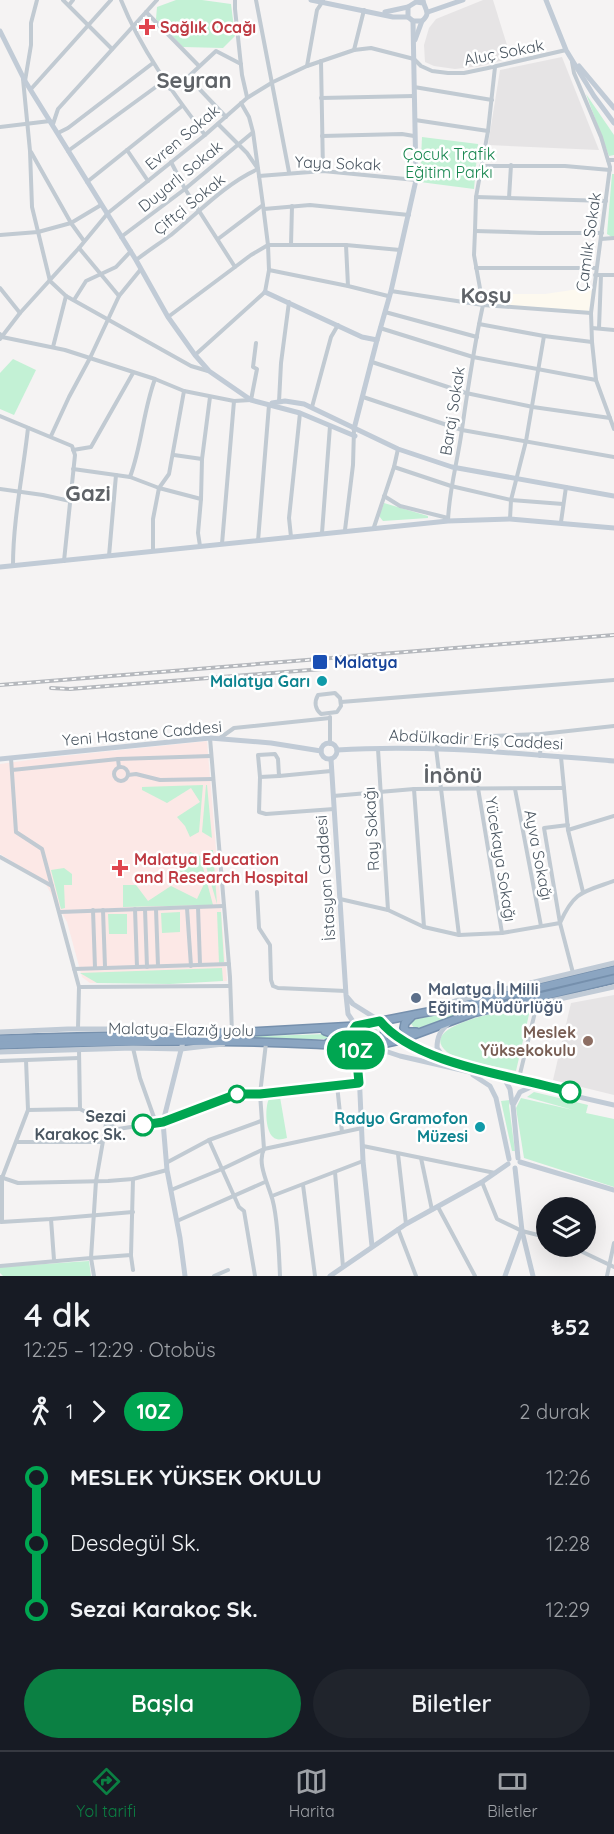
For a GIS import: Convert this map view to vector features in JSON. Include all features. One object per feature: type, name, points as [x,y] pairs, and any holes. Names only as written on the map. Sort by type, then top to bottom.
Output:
[{"type":"highway","points":[[379,1046],[385,1036],[381,1023],[614,970]]},
{"type":"highway","points":[[379,1046],[452,1020],[614,979]]},
{"type":"highway","points":[[413,1015],[405,1023],[405,1030],[424,1031]]},
{"type":"highway","name":"Malatya-Elazığ yolu","points":[[0,1039],[229,1034],[317,1030],[381,1023]]},
{"type":"highway","points":[[356,1026],[357,1044]]},
{"type":"highway","points":[[317,1030],[332,1033],[336,1039],[331,1043],[320,1043]]},
{"type":"highway","name":"Malatya-Elazığ yolu","points":[[0,1045],[132,1041],[182,1046],[234,1043],[320,1043],[379,1046]]},
{"type":"street","points":[[37,0],[31,23],[24,78],[32,207],[50,281],[66,296],[191,366],[209,371]]},
{"type":"street","points":[[63,0],[112,48]]},
{"type":"street","points":[[69,5],[73,0]]},
{"type":"street","points":[[31,89],[111,0]]},
{"type":"street","points":[[121,0],[132,27],[153,63],[205,135]]},
{"type":"street","points":[[52,123],[58,110],[157,0]]},
{"type":"street","points":[[235,0],[241,64],[247,98]]},
{"type":"street","points":[[256,0],[289,172]]},
{"type":"street","points":[[310,0],[323,0],[393,17],[422,21]]},
{"type":"street","points":[[307,66],[317,10],[323,0]]},
{"type":"street","points":[[380,13],[412,3],[434,6],[455,0]]},
{"type":"street","points":[[425,5],[463,0]]},
{"type":"street","points":[[548,0],[566,50],[614,123]]},
{"type":"street","points":[[548,0],[565,42],[579,67],[614,108]]},
{"type":"street","points":[[345,530],[354,429],[416,180],[412,3]]},
{"type":"street","points":[[414,41],[422,21],[425,5]]},
{"type":"street","points":[[354,50],[364,10]]},
{"type":"street","points":[[146,12],[199,66]]},
{"type":"street","points":[[0,31],[24,78],[108,213],[168,317],[209,371],[251,400]]},
{"type":"street","name":"Aluç Sokak","points":[[354,50],[381,49],[414,59],[421,66],[432,71],[464,73],[562,53],[566,50]]},
{"type":"street","name":"Evren Sokak","points":[[1,336],[108,213],[247,98],[273,82],[307,66],[354,50]]},
{"type":"street","points":[[170,89],[188,77],[216,51],[235,63],[241,64]]},
{"type":"street","points":[[321,61],[323,171]]},
{"type":"street","name":"Çamlık Sokak","points":[[572,61],[574,73],[601,136],[611,168],[591,313],[596,380],[614,429]]},
{"type":"street","points":[[58,133],[68,128],[153,63]]},
{"type":"street","points":[[483,305],[474,255],[476,197],[488,131],[495,67]]},
{"type":"street","points":[[188,77],[226,117]]},
{"type":"street","points":[[68,151],[165,81]]},
{"type":"street","points":[[414,87],[492,100]]},
{"type":"street","points":[[321,98],[414,96]]},
{"type":"street","points":[[195,355],[265,292],[268,245],[253,132],[249,117],[241,103]]},
{"type":"street","points":[[87,182],[182,106]]},
{"type":"street","points":[[414,119],[488,131]]},
{"type":"street","points":[[0,127],[52,123]]},
{"type":"street","points":[[218,124],[258,169]]},
{"type":"street","name":"Duyarlı Sokak","points":[[121,237],[185,189],[253,132]]},
{"type":"street","points":[[322,136],[402,134],[414,136]]},
{"type":"street","points":[[127,150],[148,181]]},
{"type":"street","points":[[30,152],[37,160],[71,223],[84,240]]},
{"type":"street","points":[[608,160],[614,160]]},
{"type":"street","points":[[171,162],[185,189],[235,267]]},
{"type":"street","points":[[509,198],[511,165]]},
{"type":"street","points":[[481,166],[611,168]]},
{"type":"street","name":"Çiftçi Sokak","points":[[136,260],[245,175],[258,169]]},
{"type":"street","name":"Yaya Sokak","points":[[259,176],[323,171],[416,180]]},
{"type":"street","points":[[476,197],[606,201]]},
{"type":"street","points":[[0,235],[38,232],[71,223],[101,205]]},
{"type":"street","points":[[218,239],[263,207],[310,205],[409,215]]},
{"type":"street","points":[[291,245],[292,206]]},
{"type":"street","points":[[475,231],[602,232]]},
{"type":"street","points":[[600,239],[614,238]]},
{"type":"street","points":[[168,317],[251,255],[268,245],[346,245],[400,249]]},
{"type":"street","points":[[346,245],[348,286]]},
{"type":"street","points":[[79,248],[119,296]]},
{"type":"street","points":[[74,300],[86,281],[116,267],[130,251]]},
{"type":"street","points":[[476,268],[596,268]]},
{"type":"street","points":[[51,436],[119,296],[141,269]]},
{"type":"street","points":[[268,270],[389,294],[483,305],[591,313]]},
{"type":"street","points":[[595,275],[614,275]]},
{"type":"street","points":[[598,328],[601,275]]},
{"type":"street","points":[[0,288],[20,313]]},
{"type":"street","points":[[265,292],[362,337],[377,340]]},
{"type":"street","points":[[53,347],[66,296]]},
{"type":"street","points":[[279,402],[281,363],[289,302]]},
{"type":"street","name":"Baraj Sokak","points":[[448,520],[451,486],[462,430],[466,393],[483,305]]},
{"type":"street","points":[[385,311],[477,337]]},
{"type":"street","points":[[312,407],[331,337],[338,324]]},
{"type":"street","points":[[479,324],[592,342]]},
{"type":"street","points":[[381,328],[473,357],[596,380]]},
{"type":"street","points":[[592,328],[614,330]]},
{"type":"street","points":[[1,336],[90,358],[184,391],[234,401],[251,400],[300,412],[355,436]]},
{"type":"street","points":[[510,519],[533,407],[544,336]]},
{"type":"street","points":[[251,400],[257,369],[253,367],[256,343]]},
{"type":"street","points":[[372,362],[466,393],[533,407],[610,418]]},
{"type":"street","points":[[73,450],[91,447],[133,373]]},
{"type":"street","points":[[130,477],[140,446],[149,395],[155,379]]},
{"type":"street","points":[[153,551],[153,519],[159,488],[169,474],[174,455],[184,391]]},
{"type":"street","points":[[200,546],[198,533],[202,459],[210,397]]},
{"type":"street","points":[[363,397],[462,430],[614,457]]},
{"type":"street","points":[[222,544],[234,401]]},
{"type":"street","points":[[269,404],[285,401],[312,407],[398,448],[455,467],[614,496]]},
{"type":"street","points":[[258,541],[269,404]]},
{"type":"street","points":[[291,537],[289,518],[300,412]]},
{"type":"street","points":[[0,416],[72,446],[73,469],[64,561]]},
{"type":"street","points":[[322,533],[331,425]]},
{"type":"street","points":[[13,566],[13,535],[21,492],[28,428]]},
{"type":"street","points":[[374,527],[398,448]]},
{"type":"street","points":[[174,455],[202,459]]},
{"type":"street","points":[[394,467],[451,486],[512,501],[563,504]]},
{"type":"street","points":[[73,469],[130,477],[159,488],[201,499]]},
{"type":"street","points":[[109,556],[116,475]]},
{"type":"street","points":[[561,522],[566,486]]},
{"type":"street","points":[[0,489],[70,501]]},
{"type":"street","points":[[384,496],[400,506],[448,520]]},
{"type":"street","points":[[0,567],[448,520],[510,519],[612,527]]},
{"type":"street","points":[[340,702],[614,680]]},
{"type":"street","points":[[220,738],[234,728],[329,716],[338,712],[341,706],[340,698],[335,693],[318,695],[315,700],[317,710],[329,716]]},
{"type":"street","points":[[329,716],[330,744]]},
{"type":"street","points":[[459,935],[436,748],[443,738],[541,734],[614,726]]},
{"type":"street","points":[[540,756],[541,734]]},
{"type":"street","points":[[0,1032],[78,1028],[193,1029],[229,1034],[229,964],[210,738]]},
{"type":"street","name":"Yeni Hastane Caddesi","points":[[0,759],[210,738],[271,743],[321,751]]},
{"type":"street","points":[[330,744],[337,750],[336,755],[331,759],[324,758],[321,751],[323,746],[330,744]]},
{"type":"street","name":"Ray Sokağı","points":[[378,748],[388,910]]},
{"type":"street","name":"Abdülkadir Eriş Caddesi","points":[[337,750],[436,748],[614,761]]},
{"type":"street","points":[[279,776],[278,759],[275,754],[258,755],[259,812],[266,814],[334,809]]},
{"type":"street","points":[[12,770],[118,759],[211,756]]},
{"type":"street","points":[[561,757],[568,828],[583,892]]},
{"type":"street","points":[[11,758],[16,832],[42,849],[79,987],[78,1028]]},
{"type":"street","points":[[118,759],[119,767]]},
{"type":"street","name":"İstasyon Caddesi","points":[[331,759],[346,993],[348,1014],[356,1026]]},
{"type":"street","points":[[119,767],[125,769],[128,775]]},
{"type":"street","points":[[119,767],[113,775],[117,781],[125,781],[128,775]]},
{"type":"street","points":[[260,777],[331,771]]},
{"type":"street","points":[[128,775],[136,774],[160,780],[213,779]]},
{"type":"street","name":"Yücekaya Sokağı","points":[[478,788],[502,933]]},
{"type":"street","points":[[333,796],[414,789],[564,788]]},
{"type":"street","points":[[414,789],[424,927]]},
{"type":"street","name":"Ayva Sokağı","points":[[514,789],[541,926]]},
{"type":"street","points":[[573,973],[560,923],[544,828],[568,828],[614,816]]},
{"type":"street","points":[[0,857],[53,886]]},
{"type":"street","points":[[560,923],[568,904],[583,892],[614,881]]},
{"type":"street","points":[[256,892],[259,928],[270,945],[273,986],[346,993],[353,1004],[381,1023],[400,1040],[416,1049],[451,1062],[534,1086],[614,1104]]},
{"type":"street","points":[[339,899],[388,910],[424,927],[459,935],[502,933],[560,923]]},
{"type":"street","points":[[60,912],[224,906]]},
{"type":"street","points":[[198,907],[200,964]]},
{"type":"street","points":[[187,908],[191,966]]},
{"type":"street","points":[[135,909],[136,967]]},
{"type":"street","points":[[145,909],[147,967]]},
{"type":"street","points":[[156,909],[158,966]]},
{"type":"street","points":[[93,910],[95,968]]},
{"type":"street","points":[[103,910],[105,967]]},
{"type":"street","points":[[434,1011],[455,1001],[614,963]]},
{"type":"street","points":[[74,969],[229,964]]},
{"type":"street","points":[[79,987],[230,986]]},
{"type":"street","points":[[509,1004],[537,1004],[614,987]]},
{"type":"street","points":[[519,1078],[537,1004]]},
{"type":"street","points":[[451,1062],[442,1056],[437,1048],[437,1039],[441,1030],[452,1020]]},
{"type":"street","points":[[266,1043],[260,1094],[264,1149],[261,1154],[265,1182],[272,1197],[280,1276]]},
{"type":"street","points":[[357,1044],[363,1161],[372,1246]]},
{"type":"street","points":[[0,1052],[182,1046],[163,1122],[166,1163],[185,1276]]},
{"type":"street","points":[[359,1071],[379,1046],[400,1056],[467,1071],[519,1078],[614,1104]]},
{"type":"street","points":[[133,1048],[140,1078],[156,1123]]},
{"type":"street","points":[[79,1049],[80,1109]]},
{"type":"street","points":[[0,1061],[79,1058]]},
{"type":"street","points":[[26,1060],[28,1110],[1,1178],[1,1222],[133,1212]]},
{"type":"street","points":[[467,1071],[490,1086],[495,1097]]},
{"type":"street","points":[[502,1077],[494,1088],[495,1097],[509,1162],[515,1168]]},
{"type":"street","points":[[502,1077],[513,1105],[519,1160],[515,1168],[522,1231],[533,1276]]},
{"type":"street","points":[[103,1134],[118,1129],[163,1122],[237,1094],[260,1094],[359,1083]]},
{"type":"street","points":[[337,1085],[342,1132]]},
{"type":"street","points":[[513,1105],[520,1092],[534,1086]]},
{"type":"street","points":[[28,1110],[80,1109],[118,1129]]},
{"type":"street","points":[[166,1163],[209,1140],[261,1121]]},
{"type":"street","points":[[94,1276],[91,1258],[93,1215],[101,1143],[106,1124]]},
{"type":"street","points":[[171,1190],[264,1149],[362,1128]]},
{"type":"street","points":[[209,1140],[239,1208],[244,1211],[255,1276]]},
{"type":"street","points":[[17,1142],[101,1143]]},
{"type":"street","points":[[363,1146],[496,1173]]},
{"type":"street","points":[[398,1154],[406,1224]]},
{"type":"street","points":[[330,1276],[406,1224],[496,1173],[513,1156],[519,1160],[614,1190]]},
{"type":"street","points":[[421,1158],[432,1210]]},
{"type":"street","points":[[272,1197],[363,1161]]},
{"type":"street","points":[[1,1178],[18,1184],[96,1181],[133,1179],[167,1170]]},
{"type":"street","points":[[335,1172],[343,1267]]},
{"type":"street","points":[[133,1179],[131,1255],[134,1270]]},
{"type":"street","points":[[177,1221],[265,1182]]},
{"type":"street","points":[[482,1182],[497,1219],[522,1231],[536,1234]]},
{"type":"street","points":[[303,1185],[315,1276]]},
{"type":"street","points":[[438,1206],[475,1276]]},
{"type":"street","points":[[51,1219],[54,1260]]},
{"type":"street","points":[[399,1229],[417,1276]]},
{"type":"street","points":[[505,1276],[522,1231]]},
{"type":"street","points":[[607,1276],[611,1266],[614,1243]]},
{"type":"street","points":[[0,1266],[131,1255]]},
{"type":"street","points":[[594,1257],[611,1266]]},
{"type":"street","points":[[214,1276],[228,1270]]},
{"type":"shaded area","points":[[483,0],[493,0],[511,58],[481,66],[455,69],[434,66],[425,62],[424,45],[429,28],[436,19]]},
{"type":"shaded area","points":[[562,57],[599,150],[488,145],[500,70]]},
{"type":"shaded area","points":[[592,287],[589,311],[487,304],[488,294],[545,294]]},
{"type":"shaded area","name":"Malatya Education and Research Hospital","points":[[207,741],[227,981],[90,983],[82,977],[67,922],[44,881],[0,854],[0,764]]},
{"type":"shaded area","name":"Meslek Yüksekokulu","points":[[614,995],[614,1095],[553,1080],[571,1003]]},
{"type":"green space","points":[[176,0],[202,0],[231,4],[235,36],[223,48],[183,47],[156,19],[157,7]]},
{"type":"green space","points":[[586,94],[614,135],[614,155],[609,156]]},
{"type":"green space","name":"Çocuk Trafik Eğitim Parkı","points":[[422,137],[478,144],[474,189],[420,182]]},
{"type":"green space","points":[[612,174],[614,174],[614,236],[612,237],[607,234]]},
{"type":"green space","points":[[13,359],[36,370],[14,415],[0,409],[0,373]]},
{"type":"green space","points":[[384,503],[428,516],[428,518],[383,521],[379,516]]},
{"type":"green space","points":[[203,785],[199,832],[190,837],[185,826],[177,817],[200,802],[191,788],[167,803],[142,790],[142,787]]},
{"type":"green space","points":[[207,785],[212,838],[202,832]]},
{"type":"green space","points":[[213,850],[217,904],[203,856]]},
{"type":"green space","points":[[190,852],[200,856],[213,905],[123,907],[123,885],[136,885],[148,901],[171,886],[197,899],[204,884],[179,871],[187,861]]},
{"type":"green space","points":[[64,868],[72,874],[72,885],[64,885],[65,908],[61,909],[51,870]]},
{"type":"green space","points":[[180,912],[180,932],[162,933],[161,913]]},
{"type":"green space","points":[[217,912],[221,912],[224,962],[219,963]]},
{"type":"green space","points":[[108,914],[127,914],[127,934],[109,934]]},
{"type":"green space","points":[[222,968],[223,981],[170,984],[97,983],[80,973]]},
{"type":"green space","points":[[574,984],[574,986],[468,1012],[415,1029],[409,1021]]},
{"type":"green space","points":[[508,1010],[530,1010],[516,1071],[461,1058],[447,1052],[441,1043],[442,1035],[462,1023]]},
{"type":"green space","points":[[370,1026],[376,1029],[379,1035],[376,1041],[370,1044],[364,1041],[361,1035],[364,1029]]},
{"type":"green space","points":[[328,1034],[328,1039],[192,1041],[192,1038]]},
{"type":"green space","points":[[534,1092],[588,1105],[586,1113],[614,1119],[614,1187],[524,1158],[516,1108],[521,1098],[573,1110],[527,1097]]},
{"type":"green space","points":[[280,1097],[287,1138],[278,1139],[270,1134],[266,1112],[269,1099]]},
{"type":"green space","points":[[510,1100],[515,1151],[512,1151],[501,1101]]},
{"type":"green space","points":[[89,1261],[91,1276],[3,1276],[0,1273],[0,1267]]},
{"type":"railway","points":[[0,685],[614,635]]},
{"type":"railway","points":[[51,688],[70,689],[322,669]]},
{"type":"bus line","name":"10Z","points":[[143,1125],[163,1122],[237,1094],[260,1094],[359,1083],[354,1029],[356,1026],[380,1021],[400,1040],[434,1056],[570,1092]]},
{"type":"place","name":"Sağlık Ocağı","points":[[147,27]]},
{"type":"place","name":"Malatya","points":[[320,662]]},
{"type":"place","name":"Malatya Garı","points":[[322,681]]},
{"type":"place","name":"Malatya Education and Research Hospital","points":[[120,868]]},
{"type":"place","name":"Malatya İl Milli Eğitim Müdürlüğü","points":[[416,998]]},
{"type":"place","name":"Meslek Yüksekokulu","points":[[588,1041]]},
{"type":"place","name":"Sezai Karakoç Sk.","points":[[143,1125]]},
{"type":"place","name":"Radyo Gramofon Müzesi","points":[[480,1127]]},
{"type":"district","name":"Seyran","points":[[194,80]]},
{"type":"district","name":"Koşu","points":[[486,295]]},
{"type":"district","name":"Gazi","points":[[88,493]]},
{"type":"district","name":"İnönü","points":[[453,775]]}]
